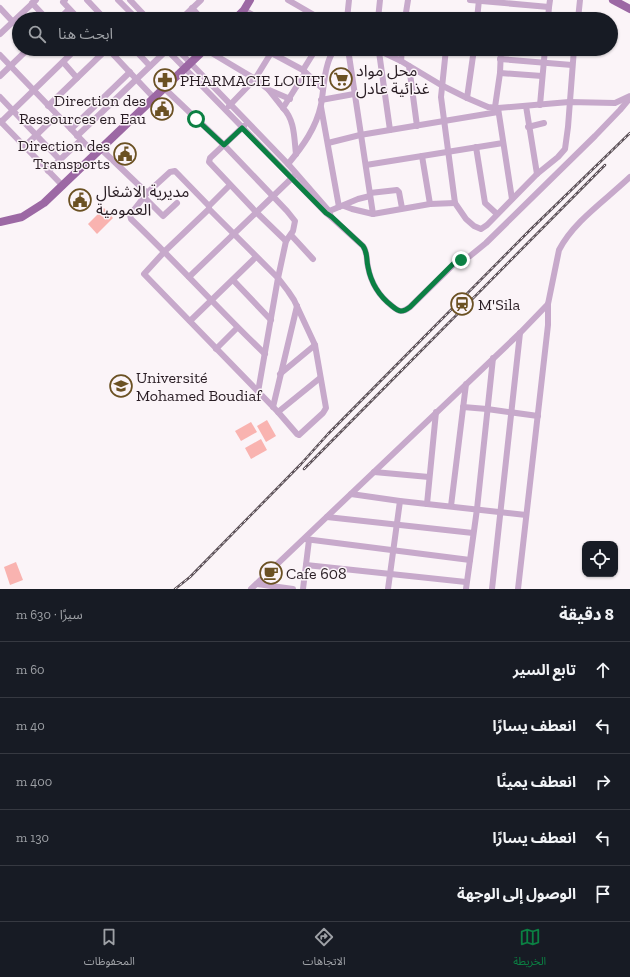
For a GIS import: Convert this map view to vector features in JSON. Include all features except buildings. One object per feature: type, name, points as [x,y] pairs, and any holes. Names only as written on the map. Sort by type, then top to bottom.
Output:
[{"type":"main road","points":[[613,0],[630,9]]},
{"type":"main road","points":[[240,12],[247,3]]},
{"type":"main road","points":[[0,222],[22,217],[35,210],[63,186],[197,56]]},
{"type":"street","points":[[65,0],[63,2],[72,12]]},
{"type":"street","points":[[87,0],[98,12]]},
{"type":"street","points":[[118,0],[130,12]]},
{"type":"street","points":[[130,0],[142,12]]},
{"type":"street","points":[[188,12],[201,0]]},
{"type":"street","points":[[288,0],[309,12]]},
{"type":"street","points":[[348,12],[349,0]]},
{"type":"street","points":[[379,12],[380,0]]},
{"type":"street","points":[[406,12],[408,0]]},
{"type":"street","points":[[470,0],[549,7]]},
{"type":"street","points":[[478,12],[479,0]]},
{"type":"street","points":[[549,12],[550,0]]},
{"type":"street","points":[[579,12],[580,0]]},
{"type":"street","points":[[24,12],[34,2],[42,12]]},
{"type":"street","points":[[247,3],[254,12]]},
{"type":"street","points":[[0,8],[12,21]]},
{"type":"street","points":[[192,8],[196,12]]},
{"type":"street","points":[[66,12],[69,9]]},
{"type":"street","points":[[0,34],[12,23]]},
{"type":"street","points":[[0,55],[79,138],[98,152],[146,195],[163,216],[177,203]]},
{"type":"street","points":[[0,76],[21,56]]},
{"type":"street","points":[[63,186],[0,121],[69,56]]},
{"type":"street","points":[[48,106],[100,56]]},
{"type":"street","points":[[114,56],[154,98]]},
{"type":"street","points":[[141,56],[150,66]]},
{"type":"street","points":[[48,171],[159,56]]},
{"type":"street","points":[[175,56],[231,104],[288,164],[294,175]]},
{"type":"street","points":[[181,56],[187,65],[242,128],[294,175],[329,214],[356,239],[366,251],[368,265],[375,288],[389,304],[398,311],[402,312],[410,307],[455,263],[470,256],[486,243],[620,110],[630,97]]},
{"type":"street","points":[[217,56],[255,79],[268,90],[288,114],[291,120],[296,154]]},
{"type":"street","points":[[225,110],[255,79],[269,56]]},
{"type":"street","points":[[276,56],[304,72],[322,88]]},
{"type":"street","points":[[283,108],[290,99],[311,56]]},
{"type":"street","points":[[288,164],[313,129],[321,103],[322,88],[330,56]]},
{"type":"street","points":[[349,56],[373,214]]},
{"type":"street","points":[[379,56],[390,130]]},
{"type":"street","points":[[391,56],[466,98],[497,109]]},
{"type":"street","points":[[401,56],[401,61]]},
{"type":"street","points":[[445,56],[440,97],[455,203],[466,219],[478,229],[481,229],[487,225],[512,198],[565,149],[573,56]]},
{"type":"street","points":[[466,98],[473,56]]},
{"type":"street","points":[[500,56],[497,109],[512,198]]},
{"type":"street","points":[[540,106],[544,56]]},
{"type":"street","points":[[500,59],[572,65]]},
{"type":"street","points":[[63,62],[77,78]]},
{"type":"street","points":[[409,66],[417,126]]},
{"type":"street","points":[[71,129],[130,72]]},
{"type":"street","points":[[500,73],[542,76]]},
{"type":"street","points":[[164,88],[224,145],[287,211],[295,222],[291,235],[286,241],[258,392]]},
{"type":"street","points":[[268,90],[290,99]]},
{"type":"street","points":[[321,103],[354,94]]},
{"type":"street","points":[[0,97],[60,160]]},
{"type":"street","points":[[328,143],[360,135],[444,122],[497,109],[569,102],[615,103],[630,97]]},
{"type":"street","points":[[321,103],[341,206]]},
{"type":"street","points":[[615,103],[620,110]]},
{"type":"street","points":[[526,106],[528,127],[537,174]]},
{"type":"street","points":[[25,146],[57,115]]},
{"type":"street","points":[[248,122],[209,160],[230,185],[286,241]]},
{"type":"street","points":[[528,127],[544,123]]},
{"type":"street","points":[[366,165],[503,143]]},
{"type":"street","points":[[476,147],[484,203],[497,214]]},
{"type":"street","points":[[422,156],[430,204]]},
{"type":"street","points":[[230,185],[209,208],[165,251],[144,274],[275,409],[297,434],[300,434],[325,411],[326,405],[315,345],[297,306],[278,278],[256,257],[209,208],[175,171],[170,172],[146,195],[130,217],[165,251],[237,328],[265,354]]},
{"type":"street","points":[[189,277],[294,175]]},
{"type":"street","points":[[518,589],[548,325],[548,304],[559,250],[566,238],[577,225],[630,177]]},
{"type":"street","points":[[329,214],[341,206],[358,199],[397,190],[399,192],[402,208]]},
{"type":"street","points":[[341,206],[373,214],[430,204],[455,203]]},
{"type":"street","points":[[291,235],[312,258]]},
{"type":"street","points":[[190,321],[256,257]]},
{"type":"street","points":[[233,280],[271,320]]},
{"type":"street","points":[[251,589],[307,540],[327,517],[548,304]]},
{"type":"street","points":[[275,409],[280,374],[297,306]]},
{"type":"street","points":[[216,349],[237,328]]},
{"type":"street","points":[[492,589],[520,332]]},
{"type":"street","points":[[280,374],[315,345]]},
{"type":"street","points":[[466,589],[493,358]]},
{"type":"street","points":[[275,409],[320,378]]},
{"type":"street","points":[[451,506],[466,384]]},
{"type":"street","points":[[463,407],[538,416]]},
{"type":"street","points":[[427,504],[436,412]]},
{"type":"street","points":[[374,472],[430,477]]},
{"type":"street","points":[[351,494],[400,501],[526,514]]},
{"type":"street","points":[[388,589],[400,501]]},
{"type":"street","points":[[327,517],[473,533]]},
{"type":"street","points":[[307,540],[394,549],[470,560]]},
{"type":"street","points":[[303,589],[307,540]]},
{"type":"street","points":[[306,565],[466,582]]},
{"type":"street","points":[[257,584],[293,589]]},
{"type":"shaded area","points":[[104,208],[113,218],[97,234],[88,224]]},
{"type":"shaded area","points":[[267,420],[276,436],[266,442],[257,426]]},
{"type":"shaded area","points":[[251,422],[257,432],[241,441],[235,431]]},
{"type":"shaded area","points":[[261,439],[267,450],[251,459],[245,448]]},
{"type":"shaded area","points":[[16,562],[23,580],[10,585],[4,567]]},
{"type":"railway","points":[[175,589],[190,577],[301,464],[328,434],[530,230],[630,133]]},
{"type":"railway","points":[[304,469],[605,165]]},
{"type":"place","name":"محل مواد غذائية عادل","points":[[341,79]]},
{"type":"place","name":"PHARMACIE LOUIFI","points":[[165,80]]},
{"type":"place","name":"Direction des Ressources en Eau","points":[[162,109]]},
{"type":"place","name":"Direction des Transports","points":[[125,154]]},
{"type":"place","name":"مديرية الاشغال العمومية","points":[[80,200]]},
{"type":"place","name":"M'Sila","points":[[462,304]]},
{"type":"place","name":"Université Mohamed Boudiaf","points":[[121,386]]},
{"type":"place","name":"Cafe 608","points":[[271,573]]},
{"type":"route","points":[[196,119],[224,145],[242,128],[326,213],[363,246],[368,257],[368,265],[375,288],[389,304],[398,311],[402,312],[410,307],[453,264],[461,260]]}]
